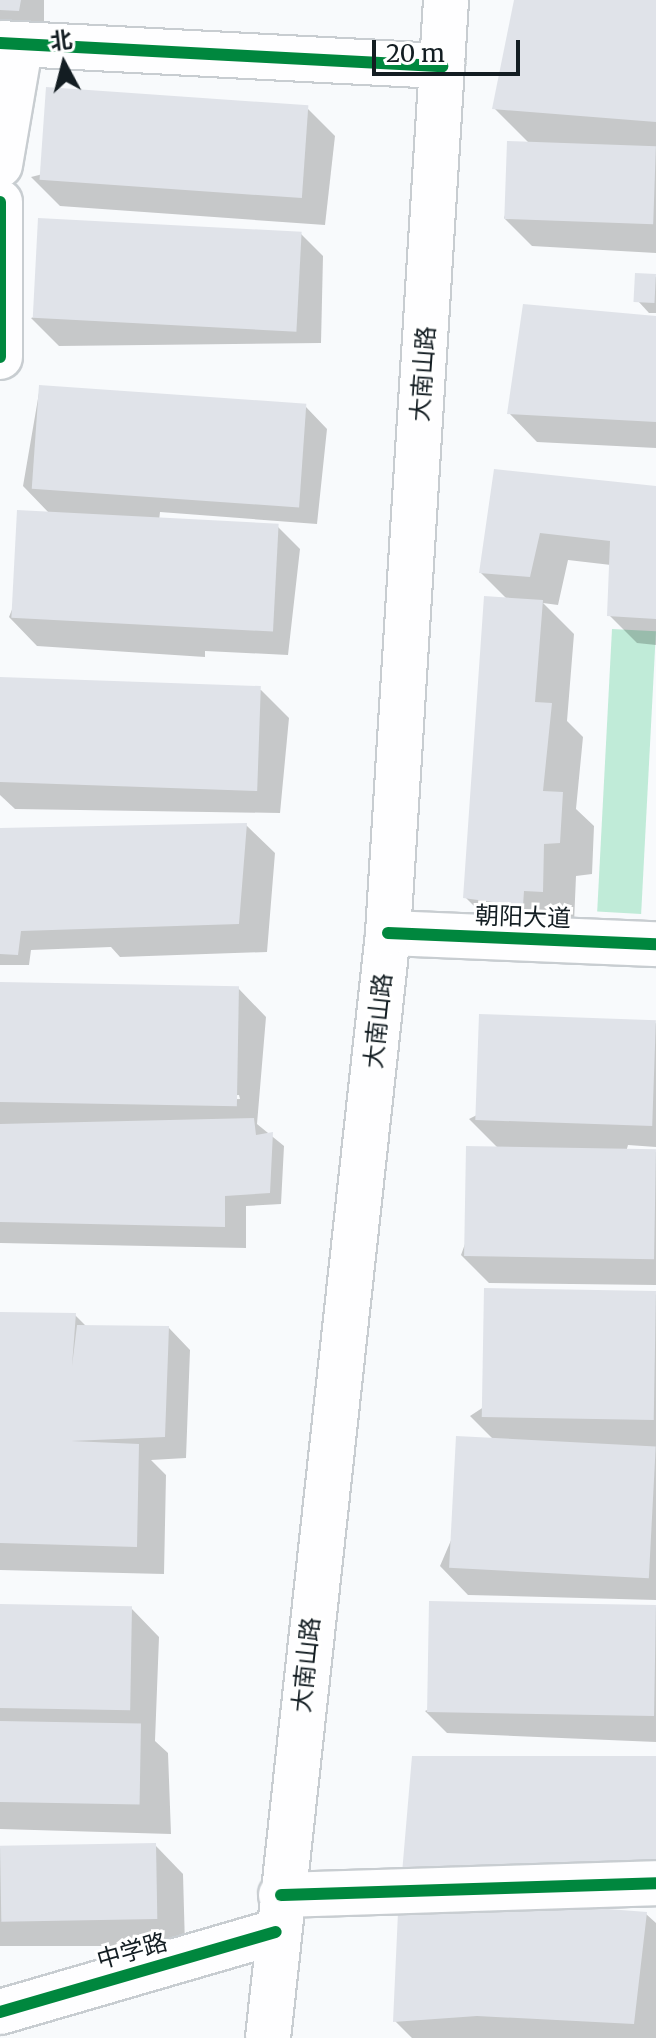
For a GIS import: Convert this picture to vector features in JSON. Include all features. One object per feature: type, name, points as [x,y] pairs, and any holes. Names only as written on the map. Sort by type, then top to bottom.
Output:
[{"type":"main road","name":"大南山路","points":[[268,2038],[278,1914],[388,933],[446,0]]},
{"type":"main road","points":[[0,165],[10,46],[442,66]]},
{"type":"main road","points":[[0,202],[0,357]]},
{"type":"main road","name":"朝阳大道","points":[[388,933],[656,944]]},
{"type":"main road","name":"中学路","points":[[0,2012],[278,1914],[656,1883]]},
{"type":"green space","points":[[612,629],[656,631],[641,914],[597,912]]},
{"type":"building","points":[[0,0],[21,0],[19,11],[0,10]]},
{"type":"building","points":[[514,0],[656,0],[656,122],[492,109]]},
{"type":"building","points":[[46,87],[308,105],[302,198],[40,180]]},
{"type":"building","points":[[507,141],[656,146],[653,224],[504,219]]},
{"type":"building","points":[[38,218],[302,232],[296,332],[33,318]]},
{"type":"building","points":[[635,273],[656,274],[654,303],[633,302]]},
{"type":"building","points":[[523,304],[656,316],[656,422],[507,414]]},
{"type":"building","points":[[39,385],[306,404],[299,507],[32,489]]},
{"type":"building","points":[[494,469],[656,486],[656,619],[607,616],[610,541],[540,533],[530,577],[479,573]]},
{"type":"building","points":[[17,510],[279,524],[273,632],[11,618]]},
{"type":"building","points":[[484,596],[543,600],[535,702],[552,703],[543,791],[563,792],[560,843],[544,844],[543,892],[524,891],[523,906],[463,898]]},
{"type":"building","points":[[0,677],[261,686],[257,791],[0,782]]},
{"type":"building","points":[[247,823],[239,924],[21,931],[18,955],[0,954],[0,828]]},
{"type":"building","points":[[0,982],[239,986],[237,1106],[0,1102]]},
{"type":"building","points":[[479,1014],[656,1020],[652,1126],[475,1120]]},
{"type":"building","points":[[254,1118],[256,1135],[273,1132],[270,1193],[225,1196],[225,1227],[0,1222],[0,1124]]},
{"type":"building","points":[[466,1146],[656,1149],[654,1259],[464,1256]]},
{"type":"building","points":[[484,1288],[656,1291],[654,1420],[482,1417]]},
{"type":"building","points":[[0,1312],[76,1313],[72,1366],[77,1325],[169,1326],[165,1437],[71,1441],[139,1444],[137,1547],[0,1543]]},
{"type":"building","points":[[456,1436],[656,1446],[649,1578],[449,1568]]},
{"type":"building","points":[[429,1601],[656,1605],[654,1716],[427,1712]]},
{"type":"building","points":[[0,1604],[132,1606],[130,1710],[0,1708]]},
{"type":"building","points":[[0,1721],[141,1723],[140,1804],[0,1802]]},
{"type":"building","points":[[412,1756],[656,1756],[656,1867],[401,1885]]},
{"type":"building","points":[[156,1843],[157,1919],[1,1922],[0,1846]]},
{"type":"building","points":[[569,1906],[647,1912],[634,2024],[477,2016],[393,2022],[398,1912]]},
{"type":"cycle path","points":[[0,43],[442,66]]},
{"type":"cycle path","points":[[0,202],[0,357]]},
{"type":"cycle path","points":[[388,933],[656,944]]},
{"type":"cycle path","points":[[281,1895],[656,1883]]},
{"type":"cycle path","points":[[0,2012],[276,1932]]}]
